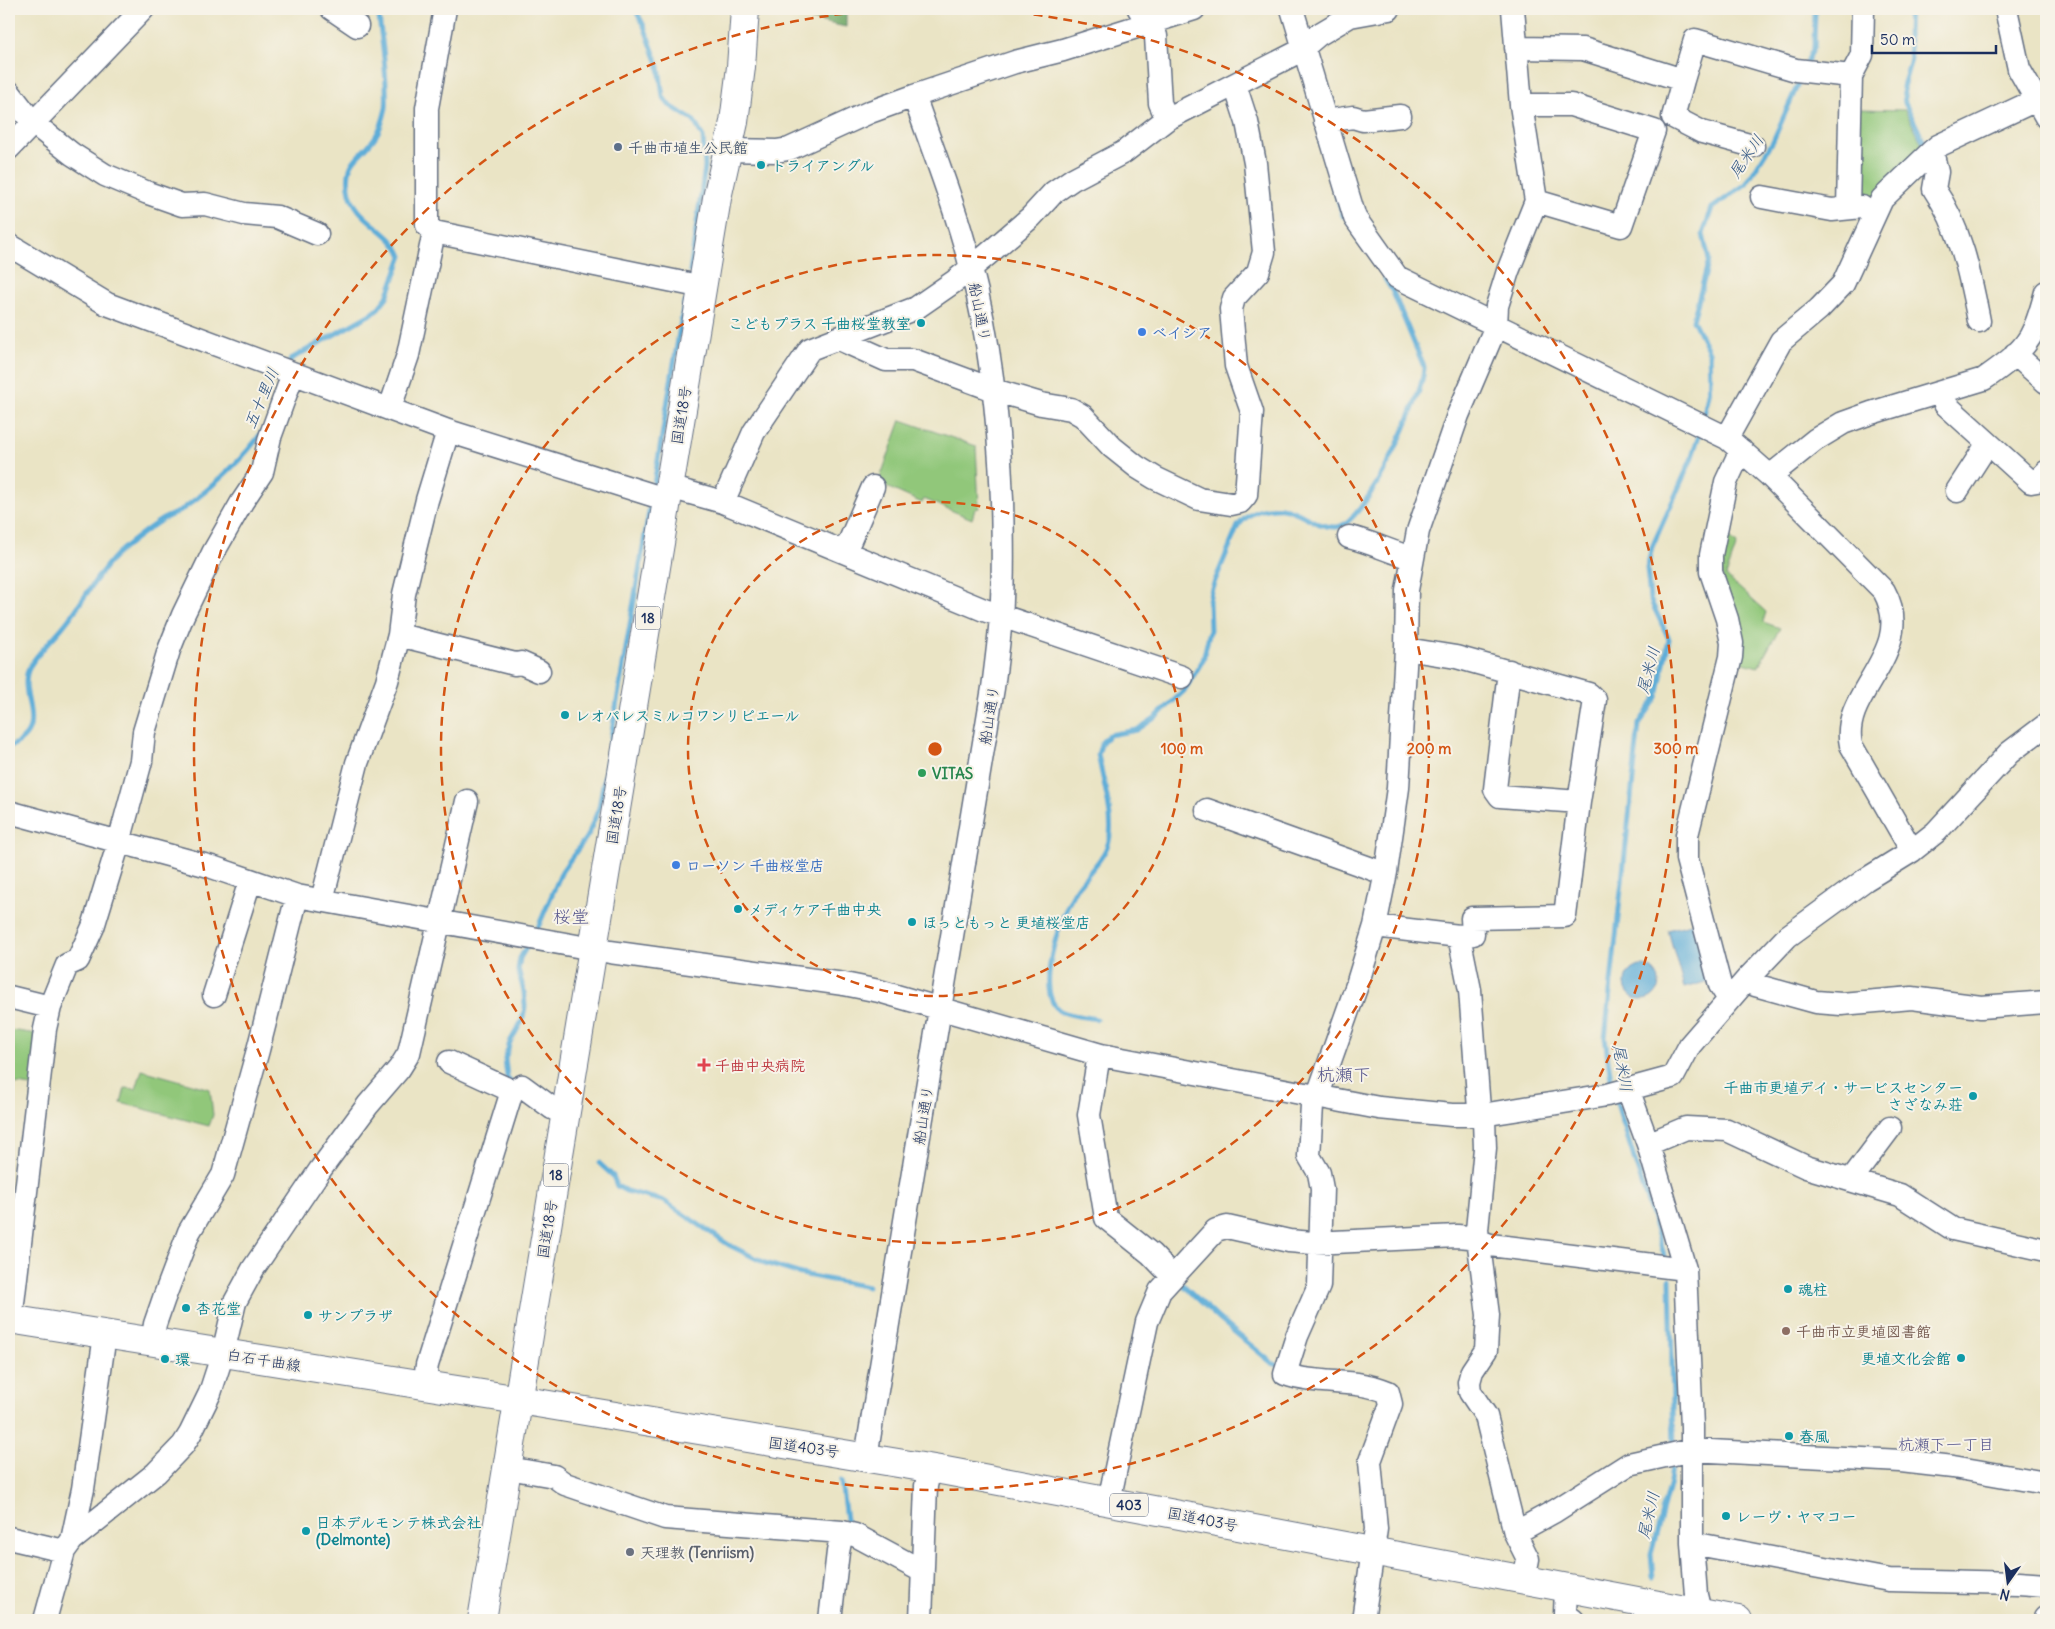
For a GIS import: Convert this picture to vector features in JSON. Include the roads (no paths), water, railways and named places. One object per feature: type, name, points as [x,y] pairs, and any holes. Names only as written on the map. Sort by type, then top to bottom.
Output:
[{"type":"main road","name":"国道18号","points":[[482,1620],[547,1224],[567,1115],[717,198],[728,150],[741,67],[745,9]]},
{"type":"main road","name":"白石千曲線","points":[[10,1320],[519,1400]]},
{"type":"main road","name":"国道403号","points":[[519,1400],[930,1468],[1374,1550],[1701,1616],[1738,1620]]},
{"type":"street","points":[[332,9],[358,26]]},
{"type":"street","points":[[445,9],[427,108],[427,224],[434,232],[703,287]]},
{"type":"street","points":[[728,150],[776,152],[789,149],[870,112],[982,73],[1063,50],[1143,16],[1194,9]]},
{"type":"street","points":[[1292,9],[1297,52],[1325,121],[1355,218],[1397,277],[1718,435],[1770,476],[1884,591],[1890,602],[1893,614],[1886,656],[1856,709],[1848,732],[1851,745],[1912,851]]},
{"type":"street","points":[[723,502],[754,432],[810,348],[916,308],[971,268],[1031,217],[1054,192],[1073,179],[1124,152],[1167,119],[1297,52],[1318,35],[1350,16],[1389,9]]},
{"type":"street","points":[[1363,1620],[1376,1529],[1370,1461],[1391,1404],[1388,1392],[1367,1385],[1303,1380],[1285,1374],[1297,1336],[1319,1286],[1322,1189],[1319,1173],[1309,1156],[1312,1104],[1357,985],[1374,926],[1386,872],[1398,788],[1408,590],[1412,558],[1418,532],[1458,416],[1496,326],[1497,306],[1508,271],[1536,201],[1521,105],[1513,9]]},
{"type":"street","points":[[1848,207],[1851,76],[1862,55],[1863,9]]},
{"type":"street","points":[[1729,999],[1720,985],[1687,859],[1687,835],[1732,657],[1732,643],[1727,619],[1711,572],[1711,555],[1726,482],[1718,435],[1781,341],[1819,309],[1843,284],[1882,199],[1938,146],[2041,109],[2019,69],[2006,9]]},
{"type":"street","points":[[9,148],[135,12]]},
{"type":"street","points":[[1143,16],[1156,36],[1160,103],[1167,119]]},
{"type":"street","points":[[1753,146],[1702,132],[1673,117],[1695,40],[1804,71],[1851,76]]},
{"type":"street","points":[[1516,48],[1583,49],[1683,80]]},
{"type":"street","points":[[837,338],[886,360],[913,360],[994,390],[1041,404],[1071,409],[1083,416],[1112,447],[1137,467],[1198,498],[1231,504],[1240,502],[1246,495],[1252,412],[1236,366],[1232,309],[1234,298],[1258,272],[1264,252],[1255,163],[1247,122],[1234,85]]},
{"type":"street","points":[[9,92],[34,123],[72,154],[97,170],[148,193],[182,205],[205,204],[244,214],[277,217],[317,234]]},
{"type":"street","name":"船山通り","points":[[866,1457],[993,688],[1001,616],[1003,539],[1000,461],[994,390],[971,268],[949,196],[914,96]]},
{"type":"street","points":[[1521,105],[1571,105],[1654,131],[1621,226],[1536,201]]},
{"type":"street","points":[[1325,121],[1354,116],[1363,120],[1400,116]]},
{"type":"street","points":[[1932,151],[1937,172],[1934,189],[1942,201],[1965,256],[1979,320]]},
{"type":"street","points":[[1762,197],[1832,210],[1848,207],[1878,207]]},
{"type":"street","points":[[390,408],[408,356],[434,232]]},
{"type":"street","points":[[9,245],[107,304],[448,431],[668,494],[723,502],[984,610],[1182,677]]},
{"type":"street","points":[[1770,476],[1815,440],[1843,423],[1984,379],[2001,368],[2030,337],[2046,292]]},
{"type":"street","points":[[2015,354],[2046,382]]},
{"type":"street","points":[[10,1320],[45,1029],[50,1007],[67,965],[78,960],[93,927],[141,761],[144,732],[169,650],[182,615],[213,553],[242,502],[262,472],[288,372]]},
{"type":"street","points":[[1942,393],[1945,404],[2031,482],[2037,481],[2046,472]]},
{"type":"street","points":[[322,900],[357,762],[387,681],[398,635],[404,594],[426,500],[448,431]]},
{"type":"street","points":[[1957,491],[1988,443]]},
{"type":"street","points":[[845,552],[873,487]]},
{"type":"street","points":[[1350,537],[1372,542],[1385,550],[1412,558]]},
{"type":"street","points":[[398,635],[515,664],[521,663],[539,671]]},
{"type":"street","points":[[1374,926],[1459,936],[1473,934],[1472,918],[1565,916],[1579,802],[1595,700],[1589,694],[1509,671],[1456,657],[1406,649]]},
{"type":"street","points":[[1509,671],[1495,789],[1500,796],[1579,802]]},
{"type":"street","points":[[9,812],[212,867],[297,896],[594,949],[844,984],[879,991],[1101,1055],[1379,1108],[1452,1115],[1482,1115],[1620,1091],[1673,1077],[1690,1045],[1729,999],[1788,936],[1865,880],[1912,851],[1936,832],[2009,753],[2046,725]]},
{"type":"street","points":[[10,1538],[68,1546],[156,1474],[183,1445],[190,1434],[210,1393],[223,1353],[235,1302],[254,1269],[320,1170],[368,1105],[399,1069],[409,1053],[467,801]]},
{"type":"street","points":[[1207,810],[1375,870],[1386,872]]},
{"type":"street","points":[[214,995],[250,881]]},
{"type":"street","points":[[152,1342],[155,1324],[189,1232],[223,1175],[258,1050],[297,896]]},
{"type":"street","points":[[1459,936],[1470,990],[1479,1109],[1484,1120],[1485,1148],[1477,1230],[1488,1315],[1486,1350],[1472,1371],[1469,1382],[1470,1392],[1486,1416],[1515,1533],[1528,1559],[1524,1580]]},
{"type":"street","points":[[1748,978],[1755,985],[1816,1002],[1832,1004],[1912,998],[1981,1007],[2046,1002]]},
{"type":"street","points":[[9,997],[50,1007]]},
{"type":"street","points":[[1101,1055],[1098,1061],[1089,1115],[1106,1218],[1151,1254],[1172,1276]]},
{"type":"street","points":[[449,1062],[517,1088],[567,1115]]},
{"type":"street","points":[[424,1386],[427,1365],[517,1088]]},
{"type":"street","points":[[1620,1091],[1648,1144],[1686,1269],[1692,1450],[1692,1543],[1696,1595],[1701,1616]]},
{"type":"street","points":[[1648,1144],[1686,1128],[1727,1130],[1806,1167],[1900,1195],[1953,1229],[2046,1250]]},
{"type":"street","points":[[1850,1180],[1890,1128]]},
{"type":"street","points":[[1109,1501],[1147,1322],[1160,1291],[1216,1230],[1227,1227],[1289,1241],[1320,1242],[1457,1236],[1490,1245],[1686,1269]]},
{"type":"street","points":[[45,1620],[83,1489],[105,1335]]},
{"type":"street","points":[[1515,1533],[1556,1511],[1629,1464],[1692,1450],[1901,1461],[1953,1467],[2046,1482]]},
{"type":"street","points":[[508,1468],[554,1476],[565,1484],[665,1518],[842,1532],[855,1535],[922,1570]]},
{"type":"street","points":[[921,1620],[926,1486],[930,1468]]},
{"type":"street","points":[[830,1620],[842,1532]]},
{"type":"street","points":[[1692,1543],[1889,1580],[2046,1585]]},
{"type":"street","points":[[1566,1588],[1565,1614],[1572,1620]]},
{"type":"water","points":[[1694,923],[1709,981],[1684,988],[1668,930]]},
{"type":"water","points":[[1642,966],[1654,971],[1659,983],[1654,995],[1642,1000],[1630,995],[1625,983],[1630,971]]},
{"type":"waterway","name":"五十里川","points":[[288,367],[291,359],[376,311],[387,297],[402,256],[390,238],[357,209],[352,199],[348,178],[352,164],[377,134],[386,108],[385,66],[378,9]]},
{"type":"waterway","points":[[635,9],[644,26],[659,67],[663,97],[669,105],[694,121],[703,137],[705,167],[690,271]]},
{"type":"waterway","name":"尾米川","points":[[1806,64],[1814,47],[1815,9]]},
{"type":"waterway","points":[[1909,9],[1908,33],[1911,59],[1903,87],[1905,103],[1925,144]]},
{"type":"waterway","name":"尾米川","points":[[1703,421],[1710,383],[1709,352],[1693,320],[1709,260],[1703,234],[1712,208],[1746,184],[1773,141],[1801,77]]},
{"type":"waterway","points":[[1321,143],[1343,216]]},
{"type":"waterway","points":[[1096,1019],[1071,1015],[1059,1010],[1052,1000],[1049,986],[1049,970],[1057,933],[1069,902],[1079,885],[1103,855],[1109,841],[1109,810],[1098,754],[1102,742],[1109,735],[1137,730],[1156,717],[1184,691],[1203,660],[1210,630],[1209,600],[1212,588],[1238,526],[1244,519],[1258,511],[1280,508],[1289,509],[1322,525],[1336,527],[1348,521],[1362,506],[1377,484],[1404,430],[1421,382],[1424,367],[1393,292],[1385,279]]},
{"type":"waterway","points":[[653,490],[684,303]]},
{"type":"waterway","name":"五十里川","points":[[9,747],[22,740],[28,731],[31,721],[26,690],[29,668],[71,616],[108,564],[119,552],[138,537],[163,519],[183,509],[215,483],[236,464],[262,432]]},
{"type":"waterway","name":"尾米川","points":[[1612,1087],[1605,1038],[1639,724],[1657,697],[1669,639],[1650,599],[1647,568],[1652,547],[1691,460],[1700,432]]},
{"type":"waterway","points":[[536,932],[562,871],[588,835],[599,808],[651,500]]},
{"type":"waterway","points":[[510,1081],[507,1077],[505,1059],[510,1042],[522,1021],[525,1007],[524,992],[518,969],[520,958],[529,943]]},
{"type":"waterway","name":"尾米川","points":[[1615,1097],[1666,1261]]},
{"type":"waterway","points":[[599,1163],[613,1176],[617,1186],[626,1191],[664,1201],[729,1245],[765,1263],[801,1274],[868,1287]]},
{"type":"waterway","name":"尾米川","points":[[1670,1279],[1674,1447]]},
{"type":"waterway","points":[[1178,1280],[1218,1318],[1272,1363],[1277,1365]]},
{"type":"waterway","name":"尾米川","points":[[1653,1577],[1651,1554],[1670,1482],[1673,1459]]},
{"type":"waterway","points":[[841,1481],[847,1527]]},
{"type":"place","name":"千曲市埴生公民館","points":[[618,147]]},
{"type":"place","name":"トライアングル","points":[[761,165]]},
{"type":"place","name":"こどもプラス 千曲桜堂教室","points":[[921,323]]},
{"type":"place","name":"ベイシア","points":[[1142,332]]},
{"type":"place","name":"レオパレスミルコワンリピエール","points":[[565,715]]},
{"type":"place","name":"VITAS","points":[[922,773]]},
{"type":"place","name":"ローソン 千曲桜堂店","points":[[676,865]]},
{"type":"place","name":"メディケア千曲中央","points":[[738,909]]},
{"type":"place","name":"ほっともっと 更埴桜堂店","points":[[912,922]]},
{"type":"place","name":"千曲中央病院","points":[[704,1065]]},
{"type":"place","name":"千曲市更埴デイ・サービスセンター さざなみ荘","points":[[1973,1096]]},
{"type":"place","name":"魂柱","points":[[1788,1289]]},
{"type":"place","name":"杏花堂","points":[[186,1308]]},
{"type":"place","name":"サンプラザ","points":[[308,1315]]},
{"type":"place","name":"千曲市立更埴図書館","points":[[1786,1331]]},
{"type":"place","name":"更埴文化会館","points":[[1961,1358]]},
{"type":"place","name":"環","points":[[165,1359]]},
{"type":"place","name":"春風","points":[[1789,1436]]},
{"type":"place","name":"レーヴ・ヤマコー","points":[[1726,1516]]},
{"type":"place","name":"日本デルモンテ株式会社 (Delmonte)","points":[[306,1531]]},
{"type":"place","name":"天理教 (Tenriism)","points":[[630,1552]]},
{"type":"district","name":"桜堂","points":[[571,916]]},
{"type":"district","name":"杭瀬下","points":[[1344,1074]]},
{"type":"district","name":"杭瀬下一丁目","points":[[1946,1444]]}]
